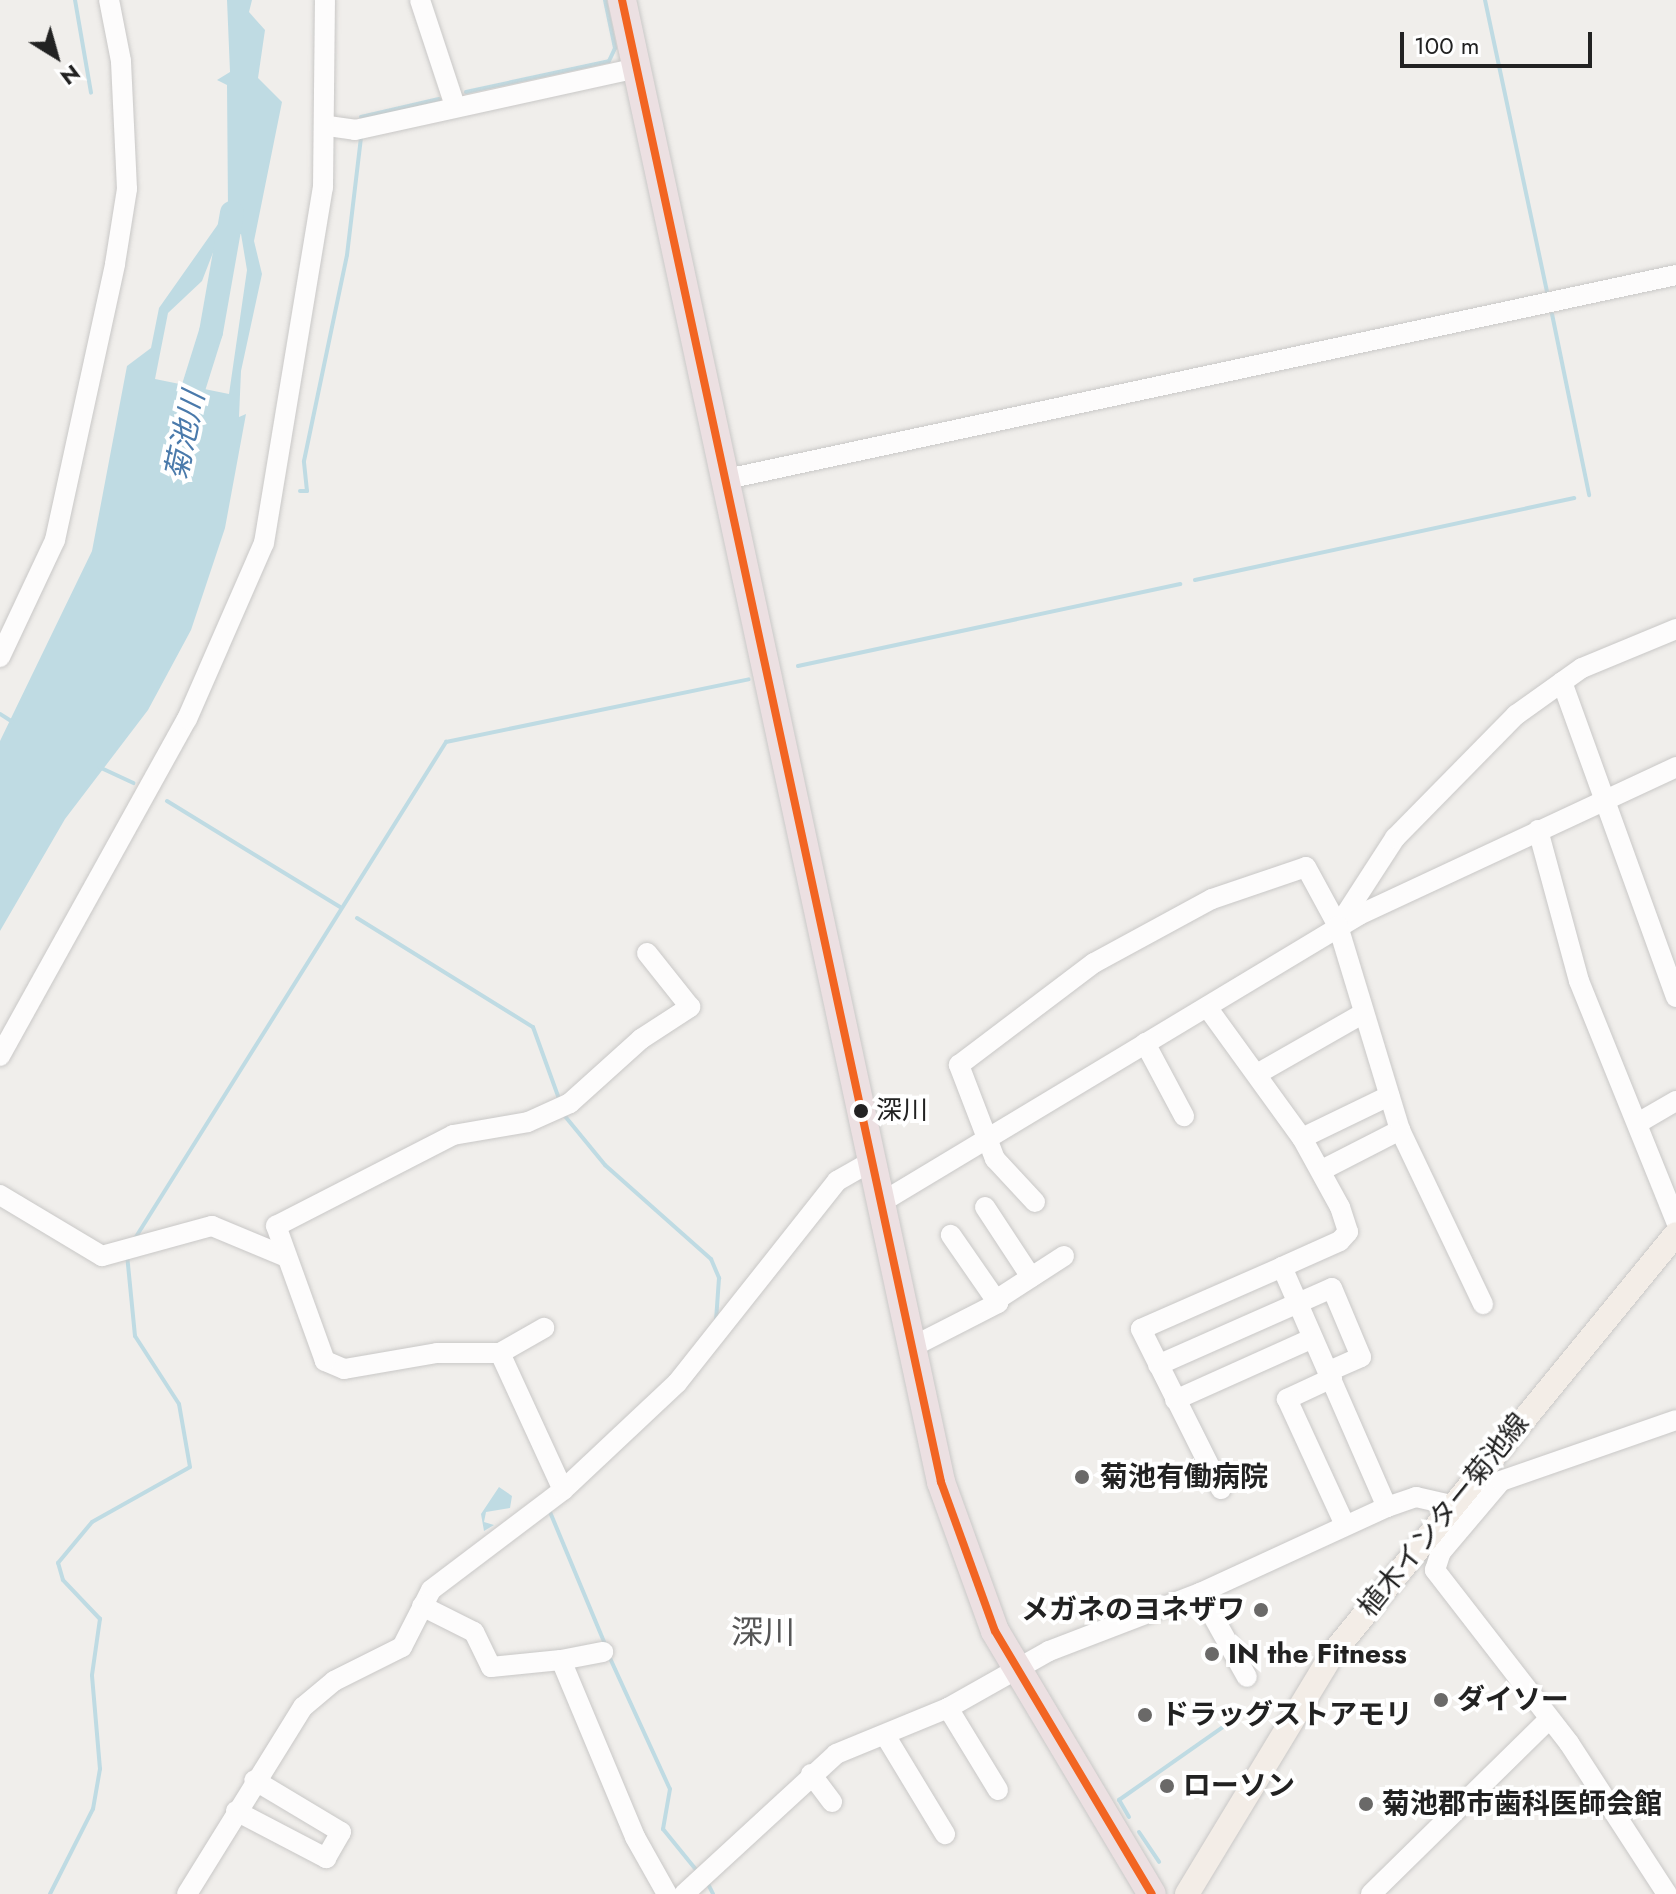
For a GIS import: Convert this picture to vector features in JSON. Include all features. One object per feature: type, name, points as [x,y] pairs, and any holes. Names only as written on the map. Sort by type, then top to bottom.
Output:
[{"type":"highway","points":[[622,0],[954,1531],[1016,1669],[1152,1894]]},
{"type":"main road","name":"植木インター菊池線","points":[[1187,1894],[1297,1704],[1451,1505],[1480,1485],[1676,1234]]},
{"type":"street","points":[[0,657],[66,503],[115,264],[127,189],[121,61],[109,0]]},
{"type":"street","points":[[0,1056],[187,719],[264,543],[328,126],[325,0]]},
{"type":"street","points":[[420,0],[455,106]]},
{"type":"street","points":[[328,126],[355,130],[636,68]]},
{"type":"street","points":[[727,479],[1676,275]]},
{"type":"street","points":[[1338,926],[1395,838],[1516,715],[1562,682],[1676,629]]},
{"type":"street","points":[[1562,682],[1608,798],[1676,997]]},
{"type":"street","points":[[882,1202],[1338,926],[1676,767]]},
{"type":"street","points":[[1538,830],[1579,981],[1676,1221]]},
{"type":"street","points":[[1035,1202],[1005,1173],[959,1065],[1094,963],[1212,899],[1306,867],[1338,926],[1362,1014],[1400,1130],[1483,1304]]},
{"type":"street","points":[[544,1328],[500,1353],[437,1353],[334,1368],[276,1234],[281,1219],[453,1135],[557,1110],[690,1007],[647,953]]},
{"type":"street","points":[[1207,1007],[1302,1138],[1322,1170],[1348,1232],[1282,1267],[1141,1329],[1221,1489]]},
{"type":"street","points":[[1257,1074],[1362,1014]]},
{"type":"street","points":[[1145,1043],[1184,1116]]},
{"type":"street","points":[[1302,1138],[1389,1096]]},
{"type":"street","points":[[1638,1123],[1676,1101]]},
{"type":"street","points":[[1322,1170],[1400,1130]]},
{"type":"street","points":[[187,1894],[254,1780],[303,1707],[334,1681],[394,1655],[431,1590],[563,1490],[687,1372],[837,1181],[872,1161]]},
{"type":"street","points":[[0,1195],[96,1254],[128,1253],[212,1226],[284,1256]]},
{"type":"street","points":[[985,1207],[1031,1277]]},
{"type":"street","points":[[951,1235],[996,1300]]},
{"type":"street","points":[[912,1347],[996,1300],[1064,1256]]},
{"type":"street","points":[[1282,1267],[1387,1507]]},
{"type":"street","points":[[1158,1365],[1332,1288],[1361,1357],[1287,1399],[1345,1525]]},
{"type":"street","points":[[1175,1400],[1313,1338]]},
{"type":"street","points":[[500,1353],[563,1490]]},
{"type":"street","points":[[1667,1894],[1549,1719],[1435,1570],[1480,1485],[1676,1420]]},
{"type":"street","points":[[684,1894],[836,1754],[948,1708],[1016,1669],[1200,1593],[1387,1507],[1425,1497],[1451,1505]]},
{"type":"street","points":[[1200,1593],[1247,1677]]},
{"type":"street","points":[[422,1606],[474,1632],[491,1667],[603,1652]]},
{"type":"street","points":[[561,1660],[640,1848],[667,1894]]},
{"type":"street","points":[[948,1708],[998,1790]]},
{"type":"street","points":[[1371,1894],[1549,1719]]},
{"type":"street","points":[[885,1735],[945,1834]]},
{"type":"street","points":[[811,1774],[832,1802]]},
{"type":"street","points":[[236,1811],[326,1858],[341,1832],[254,1780]]},
{"type":"water","points":[[227,0],[252,0],[249,12],[265,30],[258,78],[282,102],[254,241],[262,274],[241,371],[239,417],[246,414],[225,528],[191,630],[148,710],[65,819],[0,931],[0,741],[92,551],[127,366],[151,348],[159,308],[228,210],[227,85],[217,80],[230,72]],"holes":[[[241,234],[247,270],[229,394],[155,379],[168,313],[202,281],[214,250],[232,246],[233,235]]]},
{"type":"water","points":[[499,1487],[512,1496],[510,1508],[486,1512],[484,1522],[494,1525],[484,1531],[481,1514]]},
{"type":"waterway","points":[[75,0],[91,93]]},
{"type":"waterway","points":[[466,92],[609,61],[615,48],[605,0]]},
{"type":"waterway","points":[[1485,0],[1547,291]]},
{"type":"waterway","points":[[361,117],[439,99]]},
{"type":"waterway","points":[[300,491],[307,491],[304,461],[347,255],[361,137]]},
{"type":"waterway","name":"菊池川","points":[[184,418],[211,332],[232,213]]},
{"type":"waterway","points":[[1552,314],[1589,495]]},
{"type":"waterway","points":[[1195,580],[1574,498]]},
{"type":"waterway","points":[[798,666],[1180,584]]},
{"type":"waterway","points":[[134,1240],[446,742],[749,679]]},
{"type":"waterway","points":[[0,714],[13,722]]},
{"type":"waterway","points":[[99,767],[133,783]]},
{"type":"waterway","points":[[167,801],[340,907]]},
{"type":"waterway","points":[[357,918],[533,1027],[559,1099]]},
{"type":"waterway","points":[[564,1115],[605,1165],[711,1259],[719,1278],[716,1321]]},
{"type":"waterway","points":[[50,1894],[93,1809],[100,1769],[92,1675],[100,1619],[63,1580],[58,1563],[92,1522],[190,1467],[179,1404],[135,1336],[127,1255]]},
{"type":"waterway","points":[[550,1512],[605,1644]]},
{"type":"waterway","points":[[609,1656],[670,1789],[663,1829],[698,1872]]},
{"type":"waterway","points":[[1129,1817],[1119,1800],[1230,1722]]},
{"type":"waterway","points":[[1139,1832],[1159,1862]]},
{"type":"waterway","points":[[707,1882],[713,1894]]},
{"type":"transit line","points":[[622,0],[941,1482],[995,1631],[1152,1894]]},
{"type":"place","name":"深川","points":[[861,1111]]},
{"type":"place","name":"菊池有働病院","points":[[1082,1477]]},
{"type":"place","name":"メガネのヨネザワ","points":[[1261,1610]]},
{"type":"place","name":"IN the Fitness","points":[[1212,1654]]},
{"type":"place","name":"ダイソー","points":[[1441,1700]]},
{"type":"place","name":"ドラッグストアモリ","points":[[1145,1715]]},
{"type":"place","name":"ローソン","points":[[1167,1786]]},
{"type":"place","name":"菊池郡市歯科医師会館","points":[[1366,1804]]},
{"type":"district","name":"深川","points":[[763,1632]]}]
